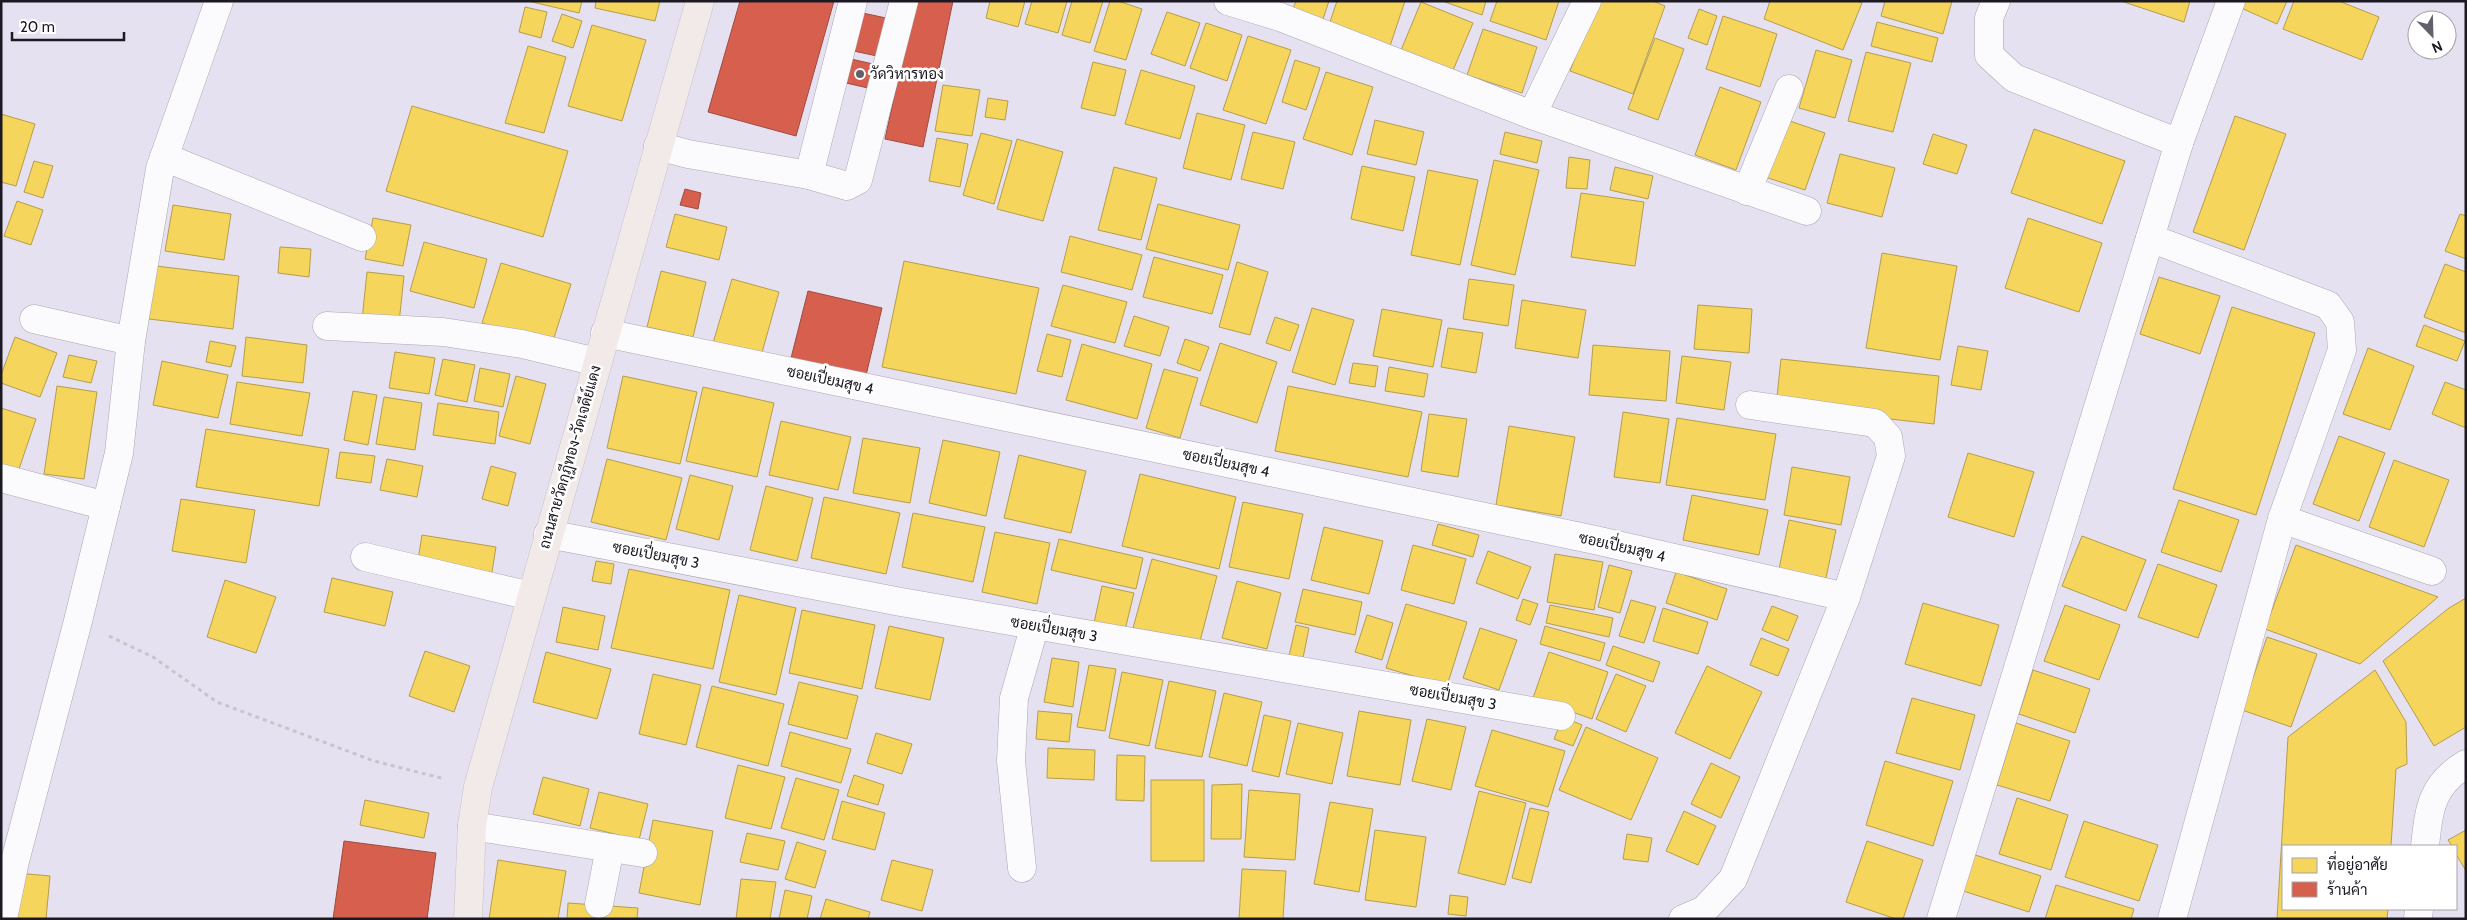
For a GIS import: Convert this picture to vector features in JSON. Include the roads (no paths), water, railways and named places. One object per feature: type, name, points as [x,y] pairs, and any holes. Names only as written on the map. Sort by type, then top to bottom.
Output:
[{"type":"main road","name":"ถนนสายวัดกุฎีทอง-วัดเจดีย์แดง","points":[[468,919],[472,826],[478,787],[700,1]]},
{"type":"street","points":[[3,919],[15,861],[78,620],[119,453],[131,341],[160,169],[220,1]]},
{"type":"street","points":[[809,175],[852,1]]},
{"type":"street","points":[[658,146],[688,154],[809,175],[847,186],[858,180],[904,1]]},
{"type":"street","points":[[1228,1],[1280,18],[1532,115],[1807,211]]},
{"type":"street","points":[[1532,115],[1587,1]]},
{"type":"street","points":[[1996,1],[1989,18],[1989,55],[2014,78],[2179,143]]},
{"type":"street","points":[[1941,919],[2179,143],[2231,1]]},
{"type":"street","points":[[1747,191],[1789,88]]},
{"type":"street","points":[[164,157],[362,236]]},
{"type":"street","points":[[2150,238],[2328,304],[2340,322],[2342,350],[2282,519],[2172,919]]},
{"type":"street","points":[[34,319],[131,341]]},
{"type":"street","points":[[327,326],[443,332],[522,344],[597,362]]},
{"type":"street","name":"ซอยเปี่ยมสุข 4","points":[[605,333],[1575,536],[1846,597]]},
{"type":"street","points":[[1682,919],[1704,910],[1733,879],[1846,597],[1891,456],[1888,437],[1874,423],[1750,406]]},
{"type":"street","points":[[1,478],[106,506]]},
{"type":"street","points":[[2282,519],[2432,570]]},
{"type":"street","name":"ซอยเปี่ยมสุข 3","points":[[548,534],[900,602],[1561,716]]},
{"type":"street","points":[[365,557],[531,596]]},
{"type":"street","points":[[1022,868],[1011,761],[1013,707],[1035,625]]},
{"type":"street","points":[[2426,845],[2429,811],[2437,789],[2454,772],[2466,764]]},
{"type":"street","points":[[472,826],[643,853]]},
{"type":"street","points":[[599,904],[610,848]]},
{"type":"place","name":"วัดวิหารทอง","points":[[860,74]]}]
